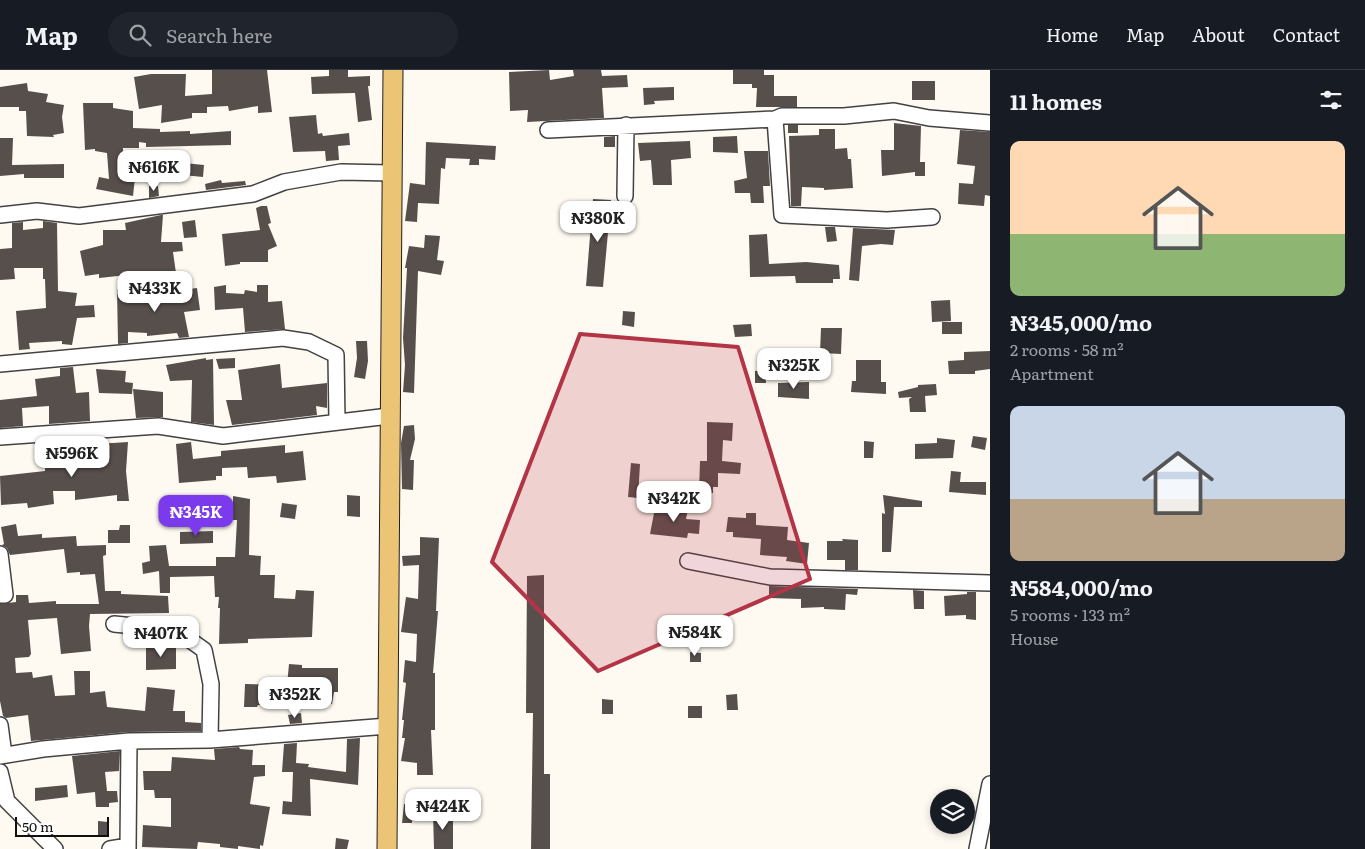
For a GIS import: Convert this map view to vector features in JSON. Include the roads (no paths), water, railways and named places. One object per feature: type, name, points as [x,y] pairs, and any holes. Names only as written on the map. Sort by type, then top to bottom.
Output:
[{"type":"main road","points":[[387,849],[393,70]]},
{"type":"street","points":[[548,130],[775,119],[782,116],[844,116],[894,111],[929,118],[990,123]]},
{"type":"street","points":[[775,119],[782,215],[887,220],[932,218]]},
{"type":"street","points":[[625,196],[626,125]]},
{"type":"street","points":[[0,214],[37,211],[80,216],[253,194],[284,182],[342,172],[392,173]]},
{"type":"street","points":[[0,364],[283,338],[309,342],[336,356],[337,422]]},
{"type":"street","points":[[0,437],[158,426],[223,436],[389,416]]},
{"type":"street","points":[[0,554],[5,595],[0,596]]},
{"type":"street","points":[[688,561],[770,577],[990,583]]},
{"type":"street","points":[[114,624],[176,630],[204,650],[211,684],[210,740]]},
{"type":"street","points":[[0,725],[2,755],[130,741],[210,740],[388,726]]},
{"type":"street","points":[[110,849],[128,848],[130,741]]},
{"type":"street","points":[[0,772],[7,801],[55,849]]},
{"type":"street","points":[[977,849],[990,784]]}]
